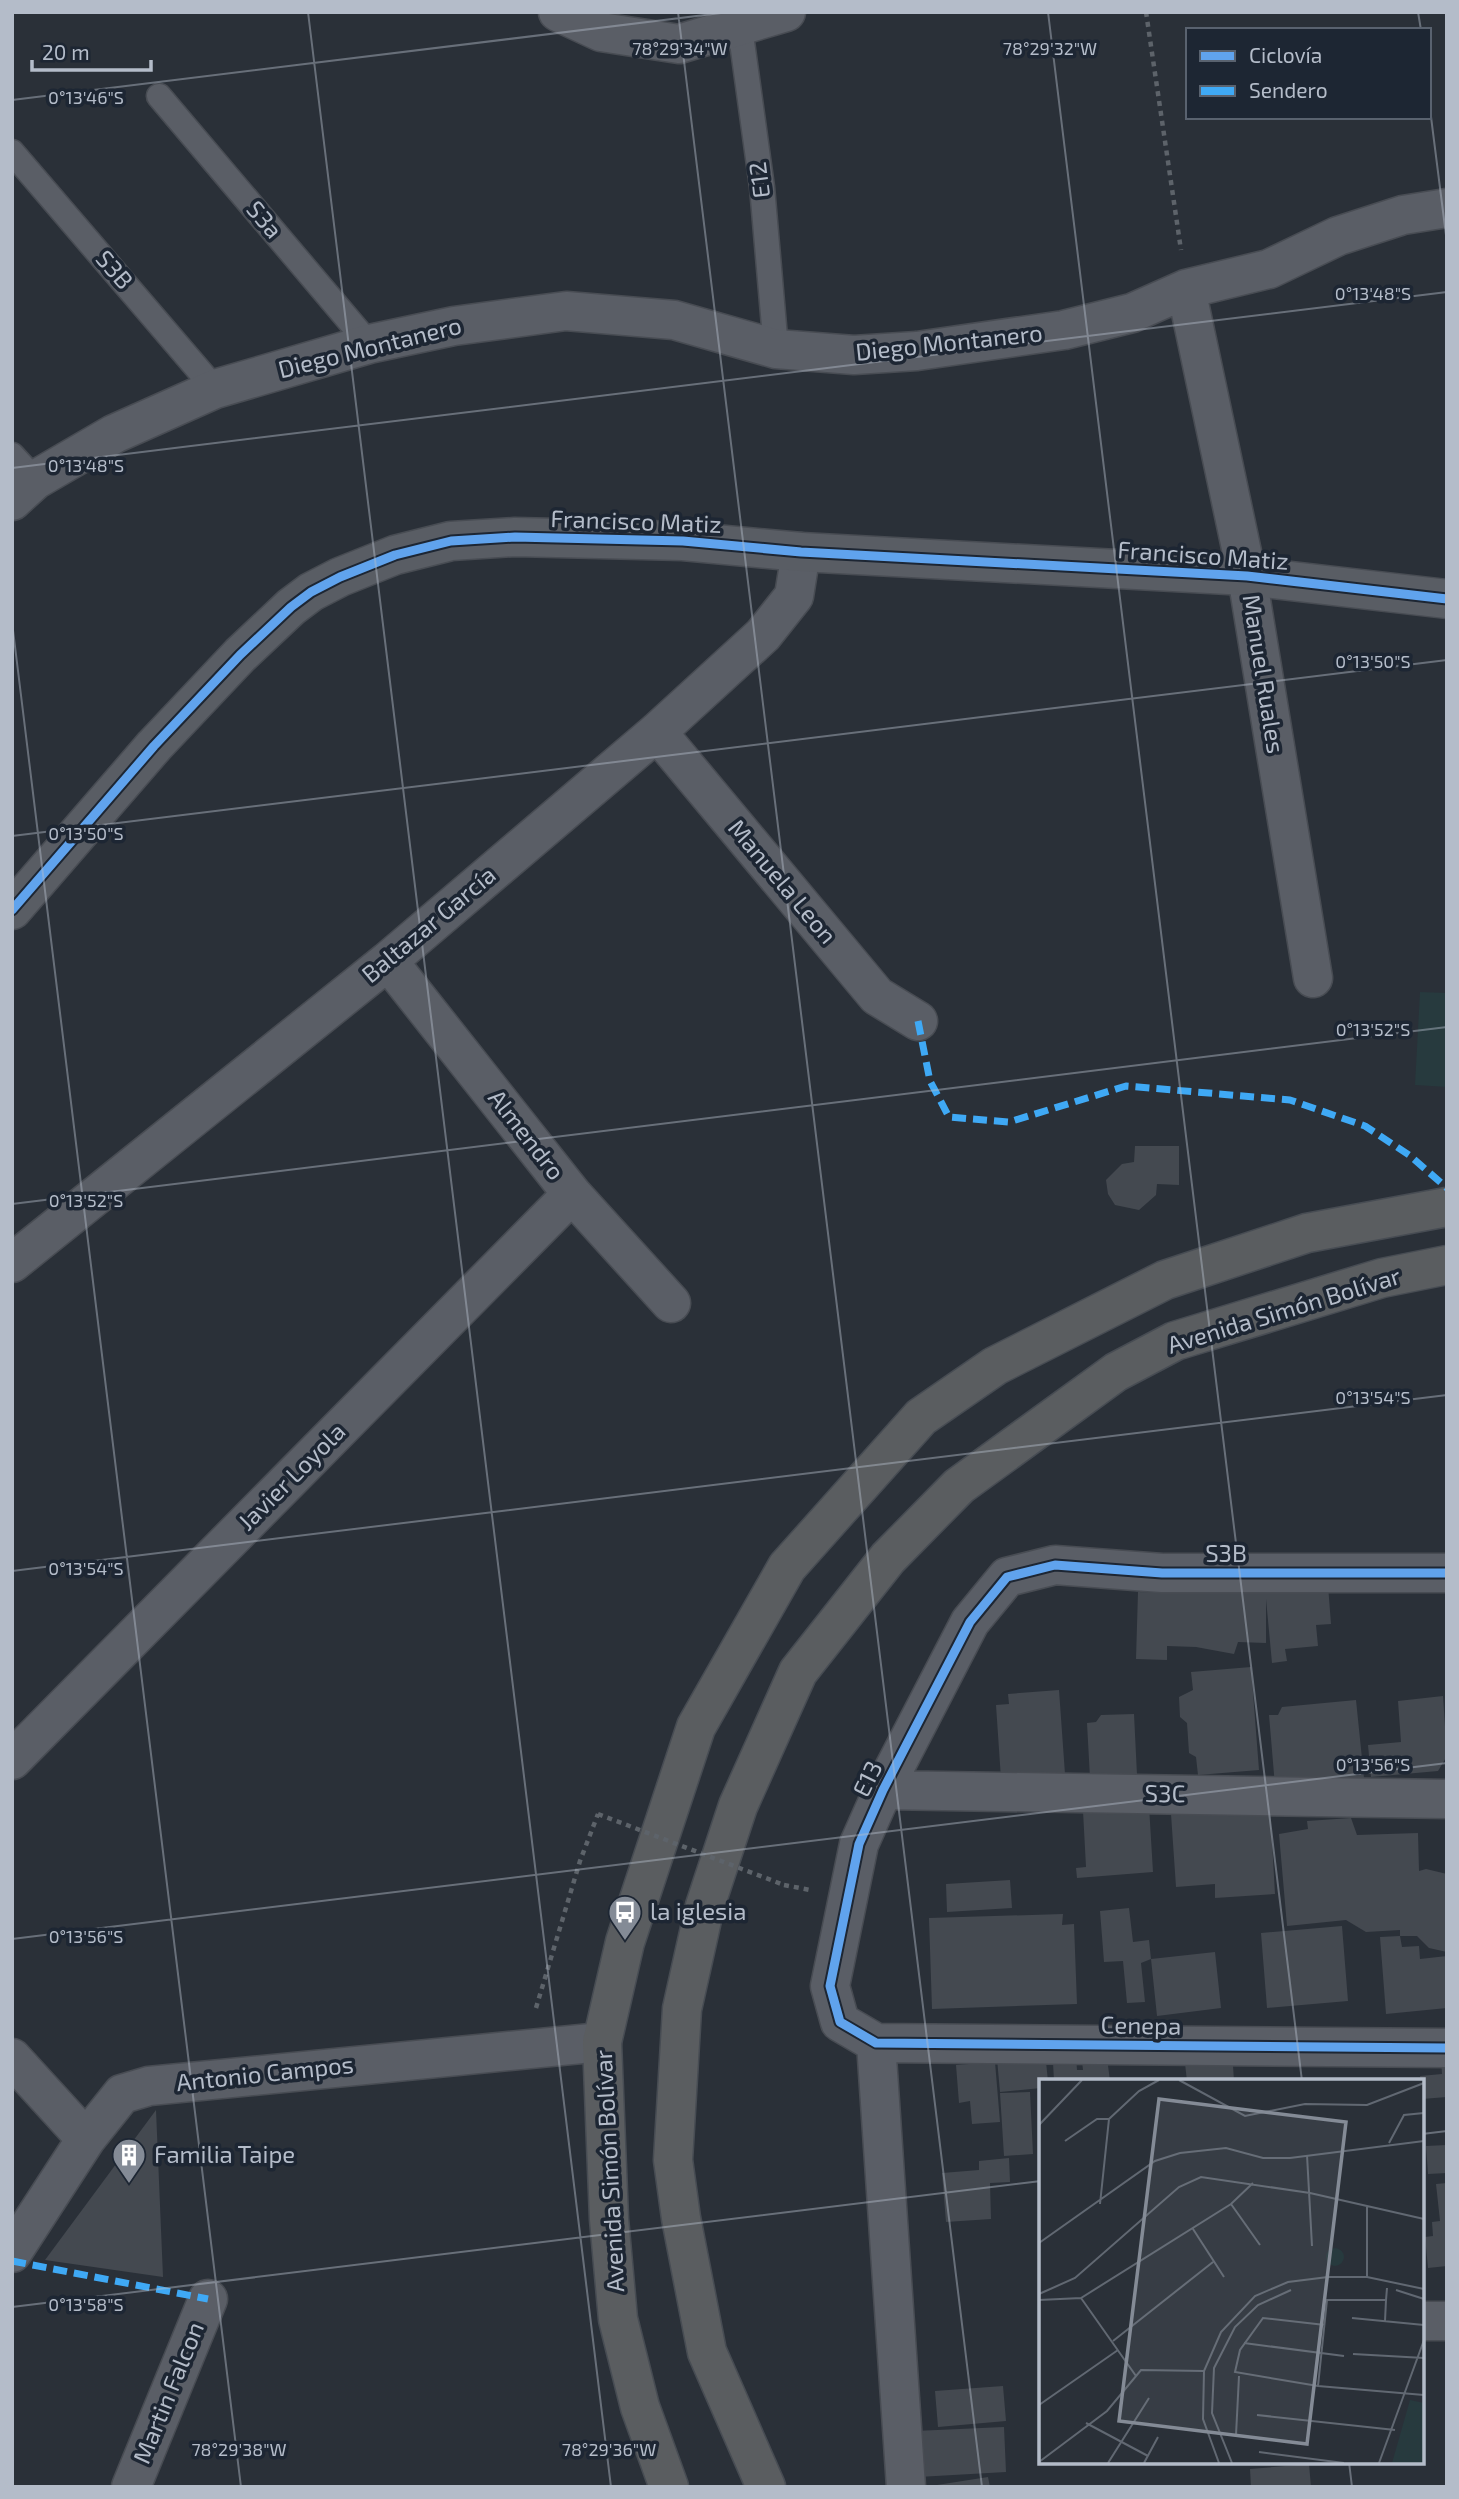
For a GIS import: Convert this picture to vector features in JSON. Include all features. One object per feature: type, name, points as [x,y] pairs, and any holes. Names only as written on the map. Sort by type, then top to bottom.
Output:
[{"type":"highway","name":"Avenida Simón Bolívar","points":[[670,2487],[640,2407],[618,2319],[609,2219],[602,2042],[625,1942],[696,1727],[787,1567],[922,1417],[995,1366],[1165,1280],[1307,1233],[1447,1206]]},
{"type":"highway","name":"Avenida Simón Bolívar","points":[[766,2487],[707,2352],[681,2218],[673,2160],[682,2009],[705,1906],[738,1806],[797,1672],[888,1558],[959,1486],[1116,1372],[1175,1341],[1382,1278],[1447,1265]]},
{"type":"street","points":[[558,12],[601,32],[679,44],[738,20],[786,12]]},
{"type":"street","name":"Diego Montanero","points":[[20,478],[215,389],[369,344],[454,326],[566,311],[674,320],[776,349],[855,355],[943,347],[1064,330],[1132,313],[1186,289],[1269,269],[1338,236],[1403,215],[1447,208]]},
{"type":"street","name":"Manuel Ruales","points":[[1186,289],[1247,576],[1313,978]]},
{"type":"street","name":"Francisco Matiz","points":[[12,910],[154,746],[240,654],[311,592],[395,555],[451,541],[515,537],[683,541],[801,552],[1247,576],[1447,599]]},
{"type":"street","name":"Baltazar García","points":[[12,1263],[388,961],[657,732],[771,626],[794,596],[801,552]]},
{"type":"street","name":"Manuela Leon","points":[[657,732],[877,996],[918,1021]]},
{"type":"street","name":"Almendro","points":[[388,961],[572,1194],[671,1303]]},
{"type":"street","name":"Javier Loyola","points":[[12,1760],[572,1194]]},
{"type":"street","name":"S3B","points":[[1007,1577],[1055,1565],[1162,1573],[1447,1573]]},
{"type":"street","name":"E13","points":[[840,2022],[830,1986],[859,1844],[883,1790],[970,1622],[1007,1577]]},
{"type":"street","name":"S3C","points":[[883,1790],[1447,1799]]},
{"type":"street","name":"Cenepa","points":[[840,2022],[876,2043],[1447,2048]]},
{"type":"street","name":"Antonio Campos","points":[[12,2253],[86,2139],[122,2094],[149,2086],[602,2042]]},
{"type":"street","points":[[876,2043],[906,2487]]},
{"type":"street","points":[[12,2058],[86,2139]]},
{"type":"street","name":"Martin Falcon","points":[[131,2487],[208,2299]]},
{"type":"street","points":[[1424,2321],[1447,2320]]},
{"type":"lane","name":"E12","points":[[738,20],[762,187],[776,349]]},
{"type":"lane","name":"S3a","points":[[159,96],[369,344]]},
{"type":"lane","name":"S3B","points":[[12,152],[215,389]]},
{"type":"path","points":[[1146,12],[1186,289]]},
{"type":"path","points":[[524,2050],[580,1861],[598,1814],[784,1885],[809,1889]]},
{"type":"green space","points":[[1420,992],[1447,993],[1447,1087],[1415,1085]]},
{"type":"building","points":[[1135,1146],[1179,1146],[1179,1185],[1157,1184],[1156,1195],[1139,1210],[1115,1205],[1108,1194],[1106,1180],[1122,1164],[1134,1162]]},
{"type":"building","points":[[1202,1581],[1328,1585],[1331,1624],[1316,1625],[1318,1646],[1285,1649],[1287,1661],[1272,1663],[1266,1599],[1266,1643],[1238,1642],[1234,1654],[1196,1647],[1167,1646],[1167,1660],[1136,1659],[1138,1592],[1197,1593]]},
{"type":"building","points":[[1251,1667],[1259,1770],[1198,1775],[1196,1757],[1189,1753],[1187,1723],[1180,1717],[1179,1697],[1193,1690],[1191,1672]]},
{"type":"building","points":[[1059,1690],[1065,1774],[1001,1779],[996,1705],[1009,1704],[1008,1694]]},
{"type":"building","points":[[1443,1696],[1447,1756],[1438,1771],[1371,1777],[1368,1745],[1401,1742],[1398,1701]]},
{"type":"building","points":[[1356,1700],[1364,1778],[1275,1786],[1269,1715],[1278,1715],[1282,1707]]},
{"type":"building","points":[[1134,1714],[1137,1775],[1090,1778],[1087,1723],[1096,1722],[1101,1715]]},
{"type":"building","points":[[1149,1806],[1153,1872],[1077,1878],[1076,1868],[1086,1867],[1083,1811]]},
{"type":"building","points":[[1270,1806],[1275,1894],[1215,1898],[1215,1884],[1176,1887],[1171,1814]]},
{"type":"building","points":[[1351,1818],[1357,1835],[1418,1833],[1419,1871],[1426,1869],[1447,1874],[1447,1952],[1429,1948],[1417,1936],[1400,1936],[1400,1930],[1366,1932],[1346,1920],[1287,1926],[1279,1834],[1308,1829],[1307,1821]]},
{"type":"building","points":[[1010,1880],[1012,1908],[947,1912],[946,1884]]},
{"type":"building","points":[[1129,1908],[1133,1942],[1149,1940],[1151,1959],[1141,1963],[1145,2002],[1127,2003],[1123,1961],[1104,1962],[1100,1911]]},
{"type":"building","points":[[1063,1914],[1062,1925],[1074,1924],[1077,2004],[932,2009],[929,1918]]},
{"type":"building","points":[[1342,1926],[1348,2001],[1267,2008],[1261,1933]]},
{"type":"building","points":[[1400,1936],[1402,1947],[1419,1946],[1420,1959],[1447,1956],[1447,2008],[1386,2014],[1380,1937]]},
{"type":"building","points":[[1215,1952],[1221,2008],[1157,2016],[1151,1959]]},
{"type":"building","points":[[1105,2042],[1110,2079],[1054,2079],[1052,2044],[1075,2043],[1077,2070],[1083,2070],[1080,2045]]},
{"type":"building","points":[[1044,2043],[1048,2079],[1039,2079],[1039,2088],[1000,2092],[996,2048]]},
{"type":"building","points":[[1447,2043],[1447,2097],[1424,2099],[1424,2079],[1420,2079],[1420,2076],[1442,2074],[1440,2044]]},
{"type":"building","points":[[1232,2050],[1234,2079],[1187,2079],[1184,2055]]},
{"type":"building","points":[[995,2062],[1000,2122],[972,2124],[970,2101],[959,2103],[956,2065]]},
{"type":"building","points":[[1030,2092],[1033,2154],[1004,2156],[1000,2093]]},
{"type":"building","name":"Familia Taipe","points":[[156,2110],[163,2277],[45,2260]]},
{"type":"building","points":[[1447,2145],[1447,2173],[1428,2174],[1426,2146]]},
{"type":"building","points":[[1009,2158],[1010,2182],[990,2183],[991,2219],[946,2222],[942,2173],[979,2170],[979,2161]]},
{"type":"building","points":[[1447,2183],[1447,2266],[1428,2268],[1425,2237],[1433,2236],[1432,2222],[1440,2221],[1436,2184]]},
{"type":"building","points":[[1003,2386],[1006,2421],[938,2427],[935,2391]]},
{"type":"building","points":[[1004,2427],[1006,2472],[918,2477],[915,2431]]},
{"type":"building","points":[[1309,2464],[1311,2487],[1251,2487],[1250,2469]]},
{"type":"building","points":[[988,2477],[990,2487],[937,2487],[937,2485]]},
{"type":"marked path","points":[[918,1021],[930,1081],[949,1117],[1009,1122],[1126,1086],[1290,1100],[1365,1126],[1409,1155],[1447,1188]]},
{"type":"marked path","points":[[12,2261],[208,2299]]},
{"type":"cycle path","points":[[12,910],[154,746],[240,655],[291,607],[311,592],[340,577],[395,555],[451,541],[515,537],[683,541],[801,552],[1247,576],[1447,599]]},
{"type":"cycle path","points":[[1447,1573],[1162,1573],[1055,1565],[1007,1577],[970,1622],[883,1790],[859,1844],[830,1986],[840,2022],[876,2043],[1447,2048]]},
{"type":"place","name":"la iglesia","points":[[625,1942]]},
{"type":"place","name":"Familia Taipe","points":[[129,2185]]}]
